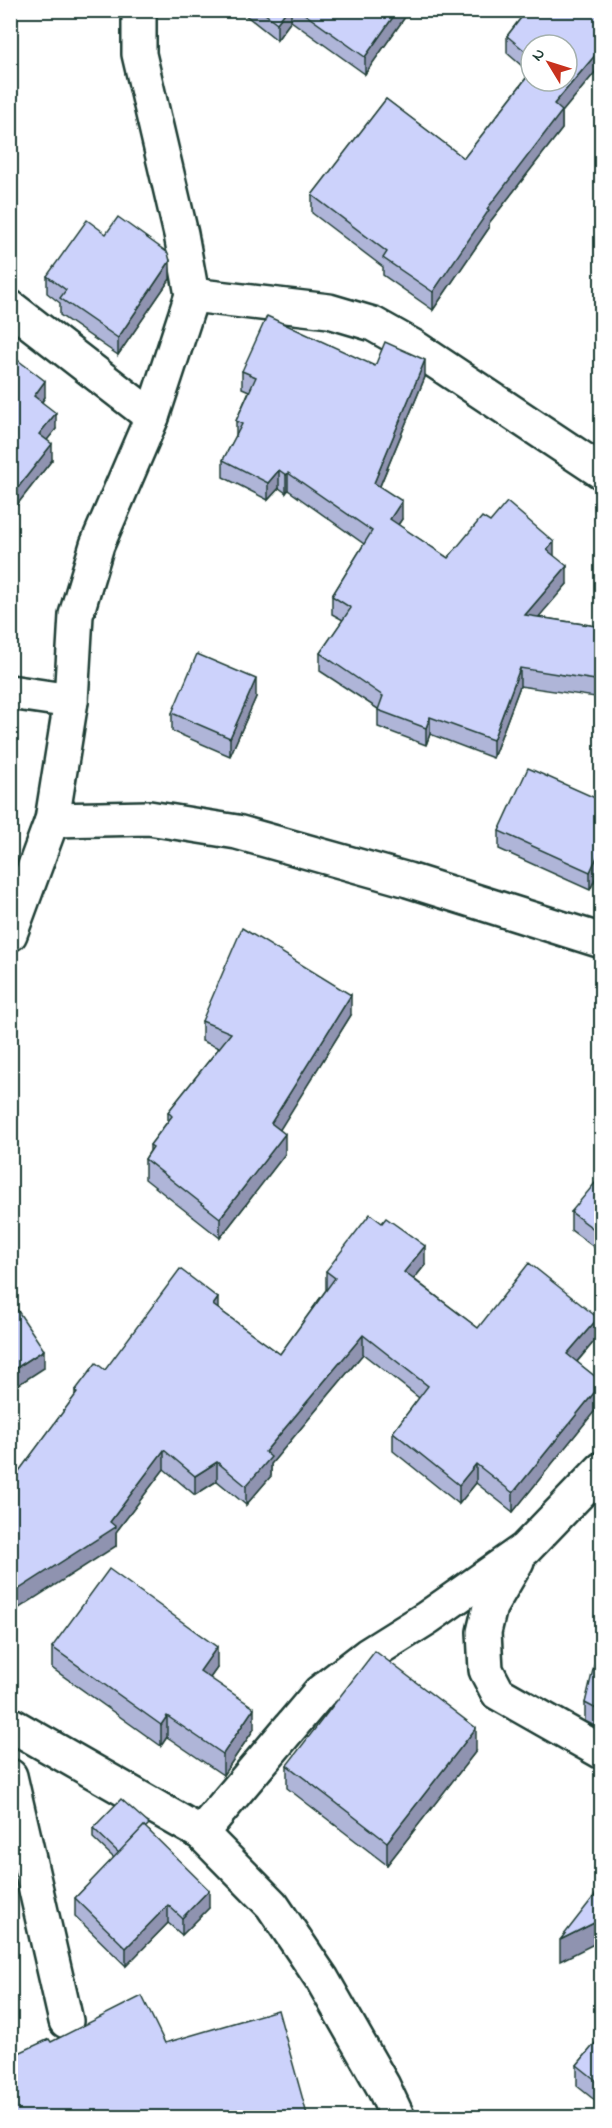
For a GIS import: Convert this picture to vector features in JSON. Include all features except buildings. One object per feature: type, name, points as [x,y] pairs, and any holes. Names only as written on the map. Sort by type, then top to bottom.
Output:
[{"type":"street","points":[[10,934],[52,820],[71,701],[76,615],[97,545],[152,417],[192,295],[181,234],[139,54],[139,10]]},
{"type":"street","points":[[192,295],[329,311],[373,324],[414,347],[602,472]]},
{"type":"street","points":[[10,307],[152,417]]},
{"type":"street","points":[[10,692],[71,701]]},
{"type":"street","points":[[52,820],[149,818],[237,832],[408,880],[602,941]]},
{"type":"street","points":[[201,1833],[320,1692],[368,1655],[427,1618],[525,1549],[602,1469]]},
{"type":"street","points":[[525,1549],[490,1607],[484,1632],[486,1670],[498,1693],[602,1752]]},
{"type":"street","points":[[10,1724],[201,1833],[272,1905],[322,1979],[383,2086],[398,2118]]},
{"type":"street","points":[[10,1776],[66,2021]]}]
